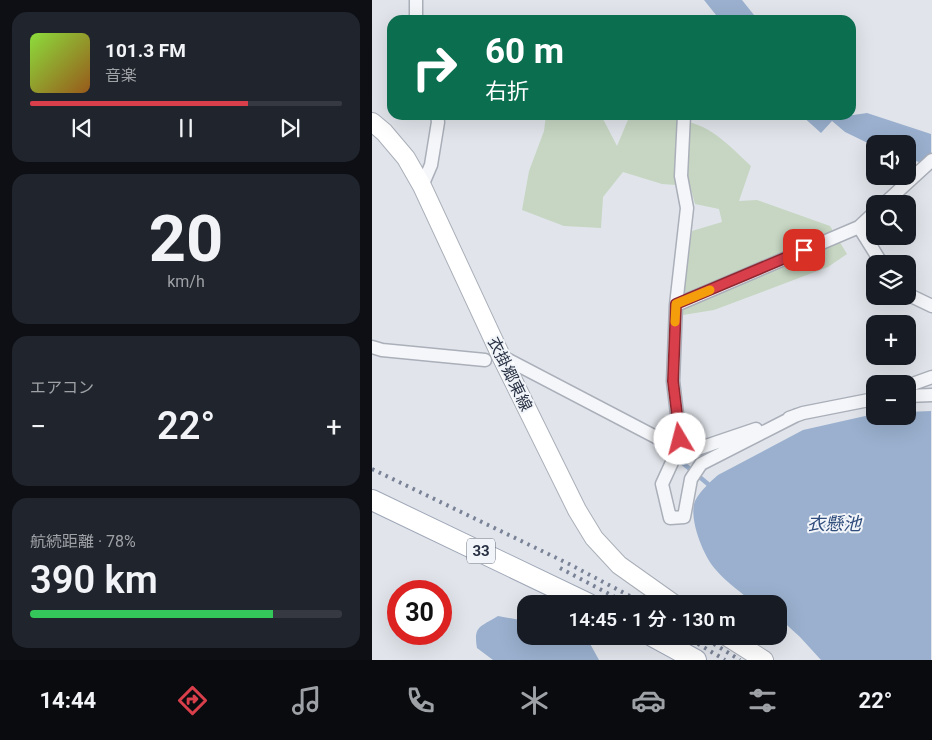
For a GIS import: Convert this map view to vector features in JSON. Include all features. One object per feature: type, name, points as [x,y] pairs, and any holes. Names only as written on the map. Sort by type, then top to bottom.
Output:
[{"type":"main road","name":"衣掛郷東線","points":[[372,122],[384,132],[406,158],[422,186],[493,358],[594,538],[618,565],[661,595]]},
{"type":"main road","name":"33","points":[[372,500],[570,595]]},
{"type":"main road","points":[[668,645],[696,660]]},
{"type":"main road","points":[[740,645],[764,660]]},
{"type":"street","points":[[416,0],[416,15]]},
{"type":"street","points":[[422,186],[432,165],[438,120]]},
{"type":"street","points":[[684,120],[681,176],[687,208],[676,304],[673,381],[680,439],[662,484],[670,518],[684,517],[691,480],[701,464],[796,415]]},
{"type":"street","points":[[894,195],[932,160]]},
{"type":"street","points":[[676,304],[859,227],[866,220]]},
{"type":"street","points":[[859,227],[876,255]]},
{"type":"street","points":[[916,298],[932,306]]},
{"type":"street","points":[[372,347],[382,350],[493,358],[676,447],[694,450],[796,415],[866,401]]},
{"type":"street","points":[[916,383],[932,377]]},
{"type":"street","points":[[916,396],[932,395]]},
{"type":"green space","points":[[545,120],[604,120],[617,146],[628,120],[680,120],[707,129],[751,166],[739,201],[757,200],[830,226],[847,254],[828,267],[714,310],[683,315],[681,291],[692,231],[722,222],[719,209],[695,204],[690,186],[662,184],[623,172],[603,197],[601,228],[564,226],[522,210],[529,171],[544,131]]},
{"type":"water","points":[[704,0],[742,0],[754,15],[716,15]]},
{"type":"water","points":[[867,113],[931,134],[931,165],[916,161],[916,135],[866,135],[866,142],[845,132],[832,121],[821,133],[807,120],[856,120],[856,115]]},
{"type":"water","name":"衣懸池","points":[[931,411],[931,660],[821,660],[787,625],[787,595],[744,595],[711,564],[702,547],[695,527],[693,508],[695,501],[702,490],[718,475],[803,430],[866,416],[866,425],[916,425],[916,412]]},
{"type":"water","points":[[498,616],[517,619],[517,645],[591,645],[599,660],[493,660],[477,648],[477,631]]},
{"type":"waterway","points":[[661,445],[708,484]]},
{"type":"railway","points":[[372,469],[569,564],[628,595]]},
{"type":"railway","points":[[560,568],[611,595]]},
{"type":"railway","points":[[700,645],[725,660]]},
{"type":"railway","points":[[716,645],[740,660]]},
{"type":"slow traffic","points":[[675,322],[676,304],[710,290]]},
{"type":"route","points":[[680,439],[673,381],[676,304],[804,250]]}]
